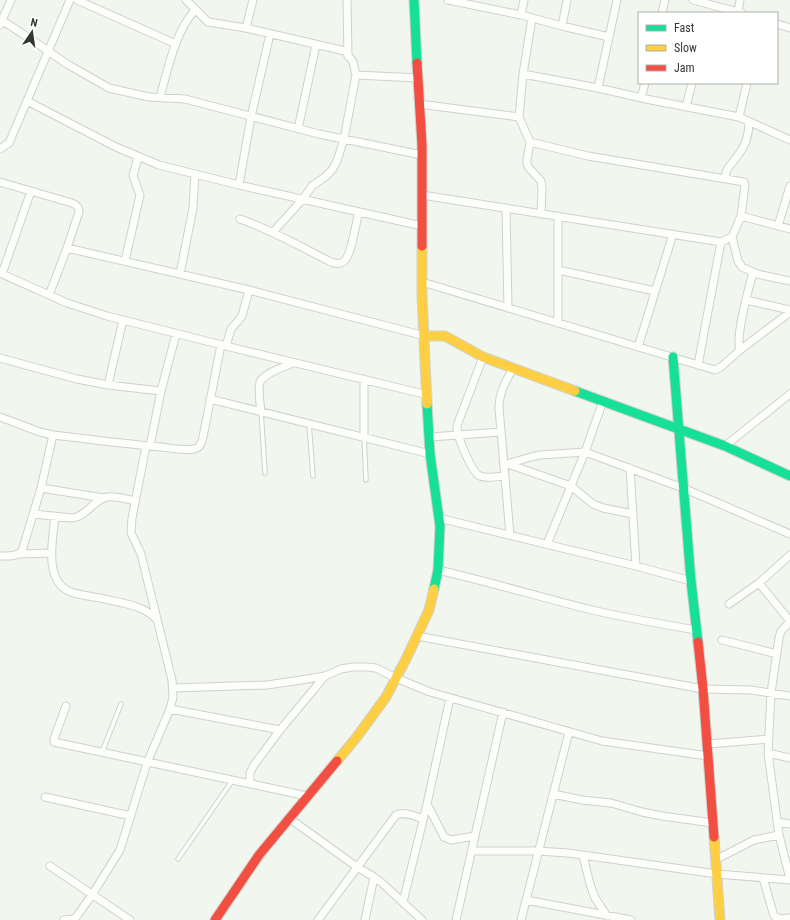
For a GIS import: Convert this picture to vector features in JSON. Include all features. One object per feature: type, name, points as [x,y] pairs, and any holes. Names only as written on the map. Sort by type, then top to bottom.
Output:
[{"type":"street","points":[[11,0],[1,22],[67,64],[109,88],[149,97],[185,99],[319,134],[422,155]]},
{"type":"street","points":[[0,148],[9,143],[70,0]]},
{"type":"street","points":[[77,0],[176,44]]},
{"type":"street","points":[[186,0],[208,22],[246,28],[345,51],[353,62],[356,75],[344,139],[337,161],[332,170],[312,186],[303,199],[273,232]]},
{"type":"street","points":[[246,28],[253,0]]},
{"type":"street","points":[[347,0],[348,56]]},
{"type":"street","points":[[215,920],[259,855],[356,738],[386,697],[429,610],[438,570],[440,526],[430,454],[422,282],[422,155],[414,0]]},
{"type":"street","points":[[448,0],[521,15],[609,37]]},
{"type":"street","points":[[521,15],[524,0]]},
{"type":"street","points":[[562,26],[567,0]]},
{"type":"street","points":[[598,88],[617,0]]},
{"type":"street","points":[[662,12],[665,0]]},
{"type":"street","points":[[694,0],[740,12],[740,0]]},
{"type":"street","points":[[709,12],[711,5]]},
{"type":"street","points":[[160,97],[176,44],[190,16],[195,10]]},
{"type":"street","points":[[532,18],[523,74],[519,117],[530,142],[527,164],[541,181],[541,214]]},
{"type":"street","points":[[778,24],[790,28]]},
{"type":"street","points":[[239,185],[251,116],[270,34]]},
{"type":"street","points":[[298,129],[316,45]]},
{"type":"street","points":[[523,74],[739,117],[790,140]]},
{"type":"street","points":[[356,75],[418,78]]},
{"type":"street","points":[[641,98],[645,84]]},
{"type":"street","points":[[686,107],[692,84]]},
{"type":"street","points":[[739,117],[747,84]]},
{"type":"street","points":[[27,101],[116,147],[159,165],[239,185],[422,226]]},
{"type":"street","points":[[420,104],[519,117]]},
{"type":"street","points":[[725,178],[728,168],[746,143],[749,122]]},
{"type":"street","points":[[530,142],[588,156],[744,182],[741,216],[732,237],[738,261],[742,267],[758,274],[790,280]]},
{"type":"street","points":[[125,262],[140,195],[134,176],[138,157]]},
{"type":"street","points":[[180,274],[193,208],[195,174]]},
{"type":"street","points":[[0,182],[72,203],[79,209],[67,248],[49,295]]},
{"type":"street","points":[[778,226],[790,186]]},
{"type":"street","points":[[31,191],[1,274],[49,295],[107,316],[428,395]]},
{"type":"street","points":[[422,195],[721,242],[732,237]]},
{"type":"street","points":[[506,208],[508,308]]},
{"type":"street","points":[[240,219],[273,232],[331,262],[340,264],[344,262],[349,254],[359,212]]},
{"type":"street","points":[[558,216],[558,323]]},
{"type":"street","points":[[741,216],[790,229]]},
{"type":"street","points":[[638,347],[673,234]]},
{"type":"street","points":[[698,365],[721,242]]},
{"type":"street","points":[[67,248],[248,290],[425,336],[445,336],[483,357],[725,446],[790,476]]},
{"type":"street","points":[[558,270],[655,292]]},
{"type":"street","points":[[740,350],[738,346],[741,321],[753,272]]},
{"type":"street","points":[[422,282],[715,370],[721,367],[740,350],[790,311]]},
{"type":"street","points":[[0,417],[40,432],[53,435],[148,446],[189,450],[196,449],[202,443],[210,399],[224,346],[231,329],[242,316],[248,290]]},
{"type":"street","points":[[746,300],[790,311]]},
{"type":"street","points":[[108,385],[123,320]]},
{"type":"street","points":[[64,920],[74,919],[92,895],[120,850],[147,763],[170,709],[173,696],[172,680],[141,554],[131,533],[135,501],[176,334]]},
{"type":"street","points":[[483,357],[458,423],[458,435],[470,465],[475,472],[480,476],[504,476]]},
{"type":"street","points":[[673,357],[691,581],[703,689],[720,920]]},
{"type":"street","points":[[0,358],[77,379],[108,385],[161,391]]},
{"type":"street","points":[[261,412],[259,386],[262,378],[293,363]]},
{"type":"street","points":[[510,535],[504,476],[506,463],[501,432],[499,400],[501,392],[513,368]]},
{"type":"street","points":[[364,379],[364,437]]},
{"type":"street","points":[[725,446],[790,394]]},
{"type":"street","points":[[210,399],[430,454]]},
{"type":"street","points":[[547,544],[585,452],[603,401]]},
{"type":"street","points":[[430,437],[501,432]]},
{"type":"street","points":[[19,554],[22,551],[41,488],[53,435]]},
{"type":"street","points":[[506,463],[540,455],[585,452],[684,488],[790,534]]},
{"type":"street","points":[[506,463],[570,486],[593,504],[603,508],[633,514]]},
{"type":"street","points":[[630,468],[636,566]]},
{"type":"street","points":[[41,488],[104,498],[113,497],[135,501]]},
{"type":"street","points":[[33,514],[72,518],[77,517],[81,516],[95,503],[104,498]]},
{"type":"street","points":[[55,516],[51,553],[53,568],[60,585],[71,592],[135,606],[147,611],[156,619]]},
{"type":"street","points":[[439,518],[636,566],[691,581]]},
{"type":"street","points":[[0,556],[51,553]]},
{"type":"street","points":[[729,604],[759,583],[790,555]]},
{"type":"street","points":[[438,570],[592,610],[696,630]]},
{"type":"street","points":[[472,851],[538,851],[568,853],[716,874],[790,879],[779,835],[768,753],[771,693],[780,633],[790,622],[759,583]]},
{"type":"street","points":[[417,636],[703,689],[750,690],[790,696]]},
{"type":"street","points":[[722,640],[777,654]]},
{"type":"street","points":[[173,688],[267,685],[324,676],[341,669],[353,667],[376,668],[412,685],[450,698],[503,712],[602,742],[708,756]]},
{"type":"street","points":[[250,784],[250,773],[252,769],[280,730],[324,676]]},
{"type":"street","points":[[403,902],[427,804],[450,698]]},
{"type":"street","points":[[66,706],[54,742],[307,796]]},
{"type":"street","points":[[170,709],[280,730]]},
{"type":"street","points":[[456,920],[503,712]]},
{"type":"street","points":[[521,920],[568,732]]},
{"type":"street","points":[[707,744],[769,739]]},
{"type":"street","points":[[768,753],[790,758]]},
{"type":"street","points":[[553,794],[582,800],[611,803],[662,816],[712,823]]},
{"type":"street","points":[[45,797],[131,816]]},
{"type":"street","points":[[427,804],[444,837],[451,840],[475,836]]},
{"type":"street","points":[[318,920],[396,815],[406,814],[423,819]]},
{"type":"street","points":[[289,818],[357,867],[374,877],[387,887],[422,920]]},
{"type":"street","points":[[777,822],[790,824]]},
{"type":"street","points":[[715,860],[754,840],[779,835]]},
{"type":"street","points":[[583,856],[595,898],[607,916]]},
{"type":"street","points":[[50,866],[130,920]]},
{"type":"street","points":[[365,920],[374,877]]},
{"type":"street","points":[[763,878],[774,916],[780,919],[790,918]]},
{"type":"street","points":[[526,900],[631,920]]},
{"type":"lane","points":[[261,412],[265,473]]},
{"type":"lane","points":[[309,423],[313,476]]},
{"type":"lane","points":[[364,437],[366,480]]},
{"type":"lane","points":[[102,753],[121,704]]},
{"type":"lane","points":[[178,859],[232,781]]},
{"type":"traffic: fast","points":[[414,0],[417,63]]},
{"type":"traffic: fast","points":[[673,357],[691,581],[698,642]]},
{"type":"traffic: fast","points":[[575,391],[725,446],[790,476]]},
{"type":"traffic: fast","points":[[427,404],[430,454],[440,526],[438,570],[434,589]]},
{"type":"traffic: slow","points":[[422,246],[422,296],[427,404]]},
{"type":"traffic: slow","points":[[425,336],[445,336],[483,357],[575,391]]},
{"type":"traffic: slow","points":[[337,761],[386,697],[429,610],[434,589]]},
{"type":"traffic: slow","points":[[714,837],[720,920]]},
{"type":"traffic: jam","points":[[417,63],[422,145],[422,246]]},
{"type":"traffic: jam","points":[[698,642],[714,837]]},
{"type":"traffic: jam","points":[[215,920],[259,855],[337,761]]}]
